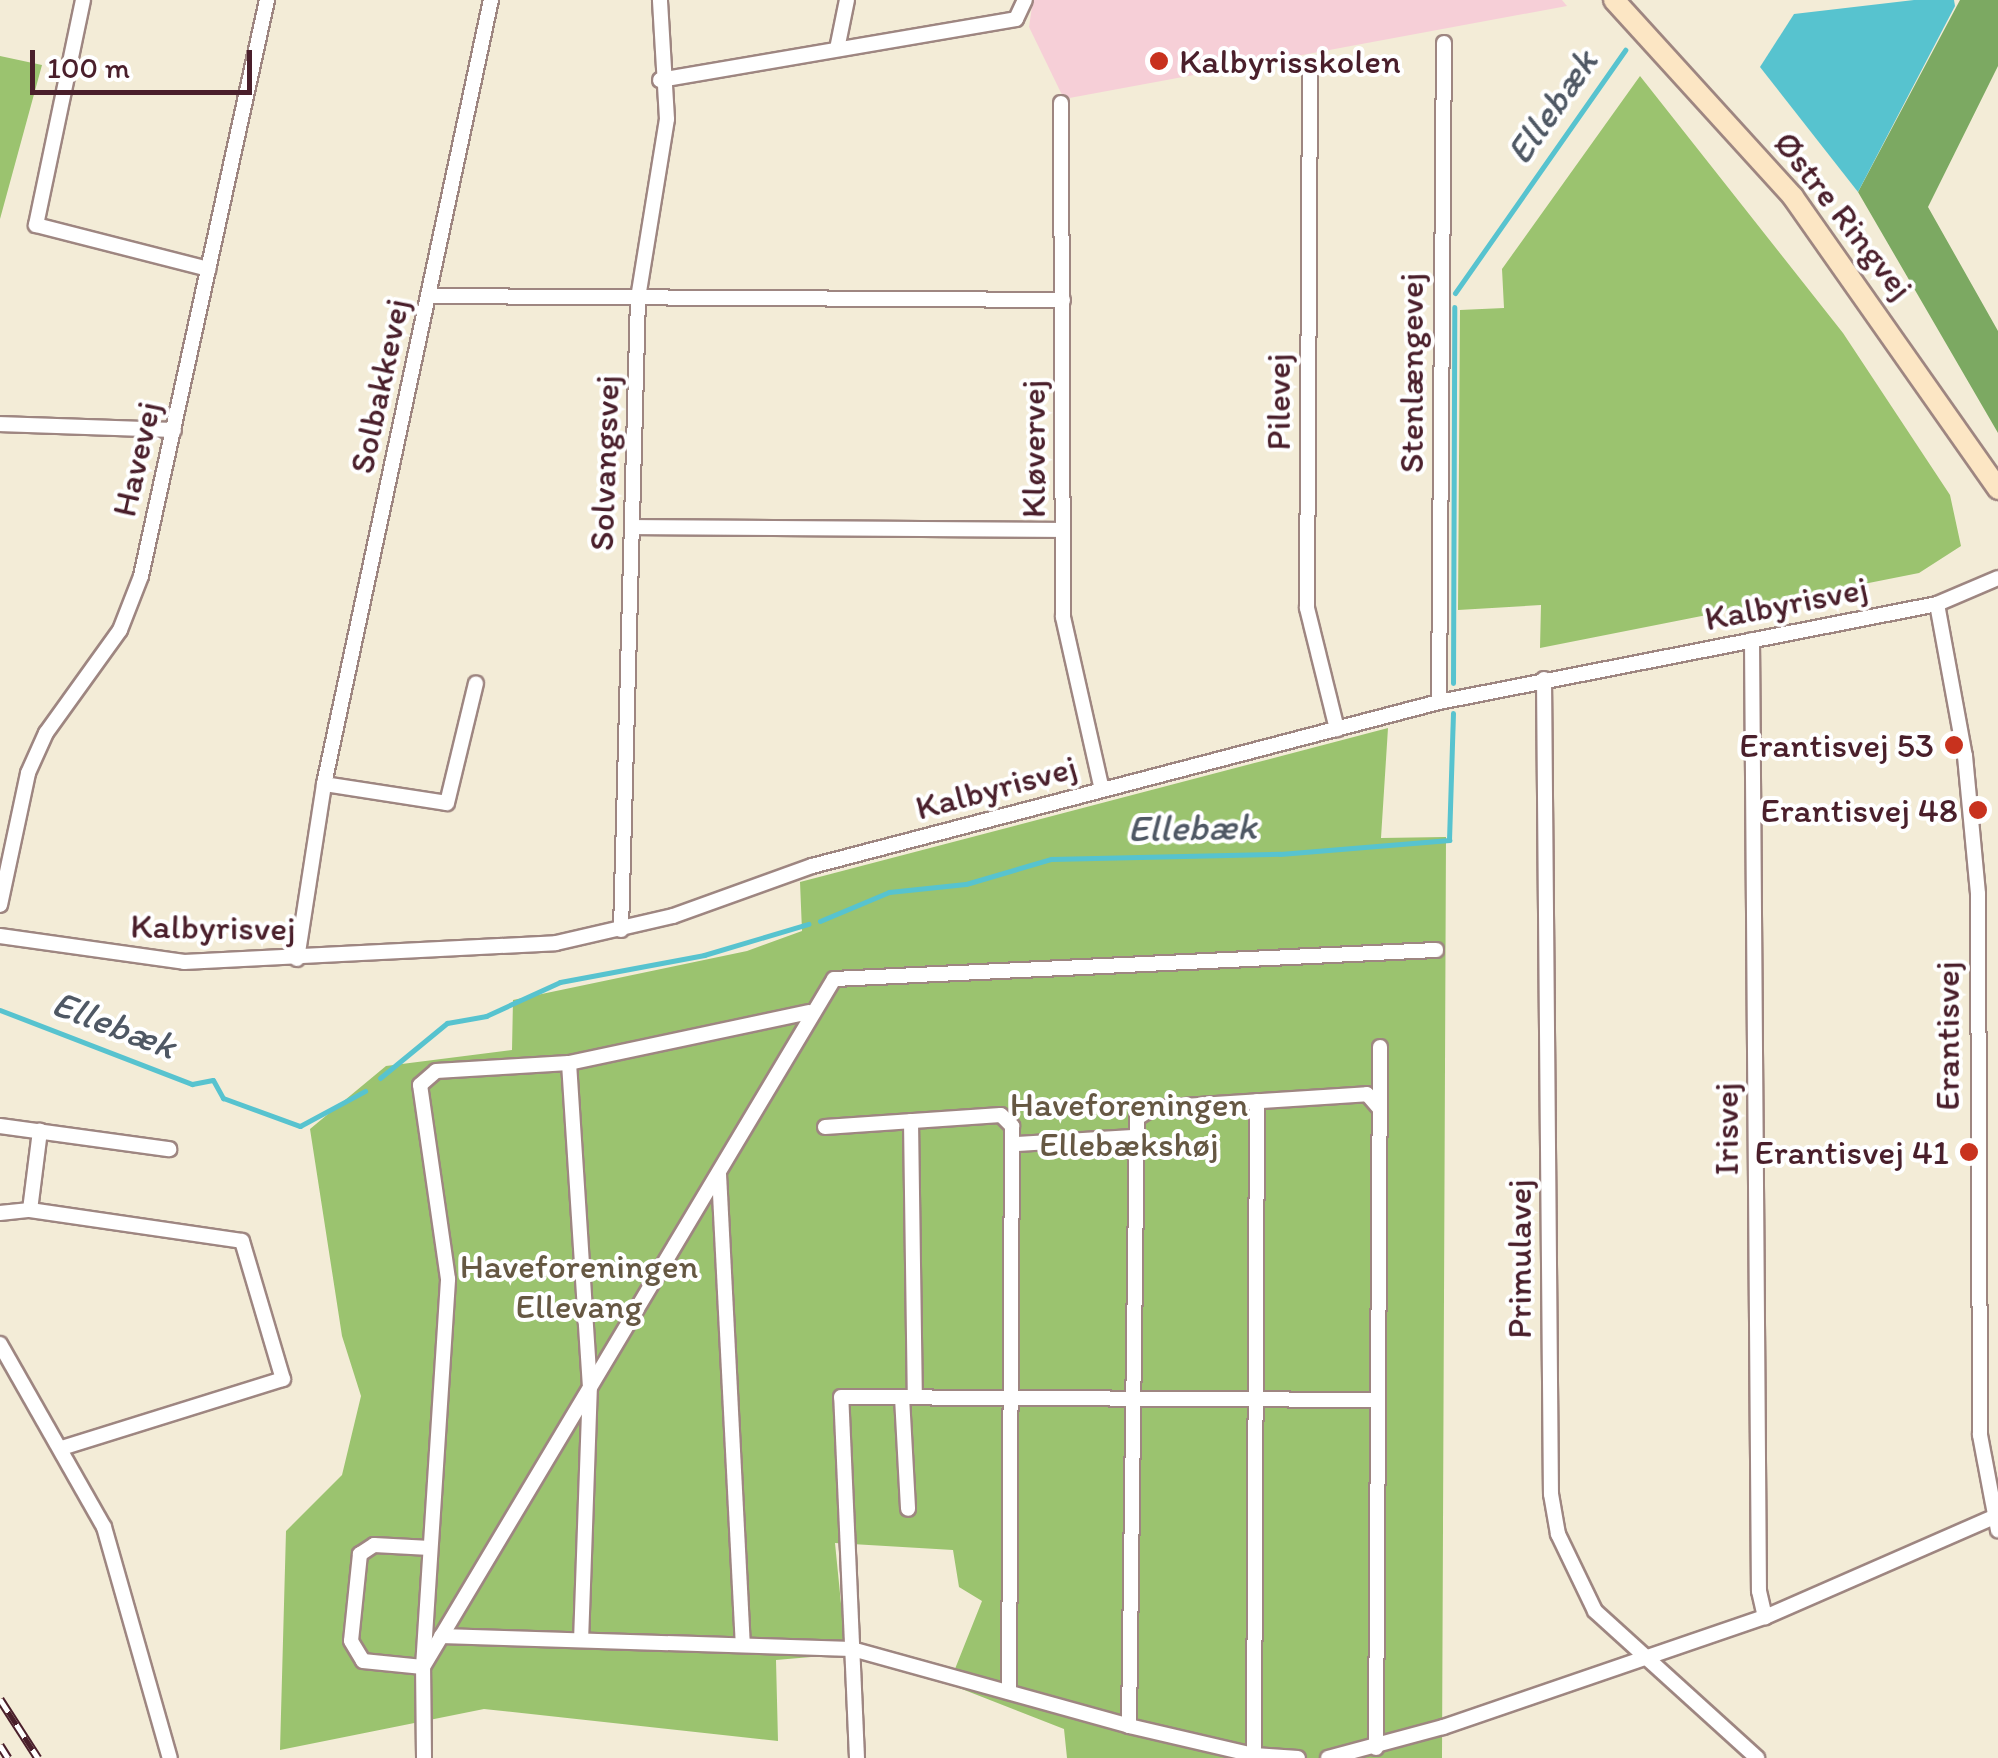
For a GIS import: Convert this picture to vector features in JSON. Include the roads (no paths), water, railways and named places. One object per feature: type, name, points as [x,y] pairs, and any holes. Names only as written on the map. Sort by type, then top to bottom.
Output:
[{"type":"street","points":[[83,0],[36,225],[208,269]]},
{"type":"street","name":"Havevej","points":[[0,905],[28,773],[46,733],[120,630],[141,576],[267,0]]},
{"type":"street","name":"Solbakkevej","points":[[297,959],[324,784],[491,0]]},
{"type":"street","name":"Solvangsvej","points":[[621,930],[638,298],[665,154],[660,0]]},
{"type":"street","points":[[837,49],[847,0]]},
{"type":"street","points":[[660,80],[1016,19],[1024,0]]},
{"type":"street","name":"Østre Ringvej","points":[[1614,0],[1793,198],[1998,489]]},
{"type":"street","name":"Stenlængevej","points":[[1439,702],[1444,43]]},
{"type":"street","name":"Pilevej","points":[[1310,71],[1307,608],[1337,729]]},
{"type":"street","name":"Kløvervej","points":[[1060,104],[1066,640],[1102,790]]},
{"type":"street","points":[[428,296],[1063,300]]},
{"type":"street","points":[[0,424],[174,430]]},
{"type":"street","points":[[632,527],[1062,530]]},
{"type":"street","name":"Kalbyrisvej","points":[[0,936],[184,962],[556,943],[621,930],[812,866],[1439,702],[1938,604],[1998,578]]},
{"type":"street","name":"Erantisvej","points":[[1938,604],[1965,756],[1978,894],[1980,1435],[1996,1521]]},
{"type":"street","name":"Irisvej","points":[[1752,640],[1759,1590],[1765,1616]]},
{"type":"street","name":"Primulavej","points":[[1544,679],[1551,1494],[1572,1571],[1595,1611],[1757,1758]]},
{"type":"street","points":[[324,784],[447,803],[476,683]]},
{"type":"street","points":[[423,1667],[719,1172],[809,1012],[834,979],[1436,950]]},
{"type":"street","points":[[424,1758],[423,1667],[448,1278],[420,1085],[436,1071],[569,1063],[809,1012]]},
{"type":"street","points":[[1376,1748],[1380,1047]]},
{"type":"street","points":[[569,1063],[590,1384],[581,1639]]},
{"type":"street","points":[[1129,1726],[1137,1118],[1153,1108],[1367,1094],[1380,1108]]},
{"type":"street","points":[[1254,1755],[1257,1101]]},
{"type":"street","points":[[826,1126],[1001,1116],[1016,1144],[1009,1692]]},
{"type":"street","points":[[908,1509],[911,1121]]},
{"type":"street","points":[[0,1126],[169,1149]]},
{"type":"street","points":[[30,1210],[40,1131]]},
{"type":"street","points":[[1016,1144],[1134,1137]]},
{"type":"street","points":[[719,1172],[744,1642]]},
{"type":"street","points":[[0,1213],[30,1210],[242,1241],[283,1379],[61,1448]]},
{"type":"street","points":[[0,1344],[61,1448],[117,1561],[170,1758]]},
{"type":"street","points":[[857,1758],[841,1397],[1378,1400]]},
{"type":"street","points":[[1328,1758],[1444,1727],[1644,1659],[1765,1616],[1996,1521]]},
{"type":"street","points":[[423,1667],[363,1661],[351,1641],[365,1547],[430,1548]]},
{"type":"street","points":[[442,1636],[744,1642],[852,1649],[1129,1726],[1254,1755],[1298,1758]]},
{"type":"water","points":[[1914,0],[1954,0],[1955,6],[1858,192],[1760,67],[1794,14]]},
{"type":"waterway","name":"Ellebæk","points":[[1455,293],[1625,50]]},
{"type":"waterway","name":"Ellebæk","points":[[1453,683],[1454,307]]},
{"type":"waterway","name":"Ellebæk","points":[[820,921],[889,892],[966,884],[1051,859],[1280,854],[1449,840],[1453,713]]},
{"type":"waterway","name":"Ellebæk","points":[[380,1078],[447,1023],[486,1016],[560,982],[704,955],[808,924]]},
{"type":"waterway","name":"Ellebæk","points":[[0,1010],[192,1084],[213,1080],[223,1098],[300,1126],[365,1091]]},
{"type":"railway","points":[[0,1699],[38,1758]]},
{"type":"railway","points":[[0,1745],[8,1758]]},
{"type":"place","name":"Kalbyrisskolen","points":[[1159,61]]},
{"type":"place","name":"Erantisvej 53","points":[[1954,745]]},
{"type":"place","name":"Erantisvej 48","points":[[1978,810]]},
{"type":"place","name":"Erantisvej 41","points":[[1969,1152]]},
{"type":"park label","name":"Haveforeningen Ellebækshøj","points":[[1129,1124]]},
{"type":"park label","name":"Haveforeningen Ellevang","points":[[579,1286]]}]
